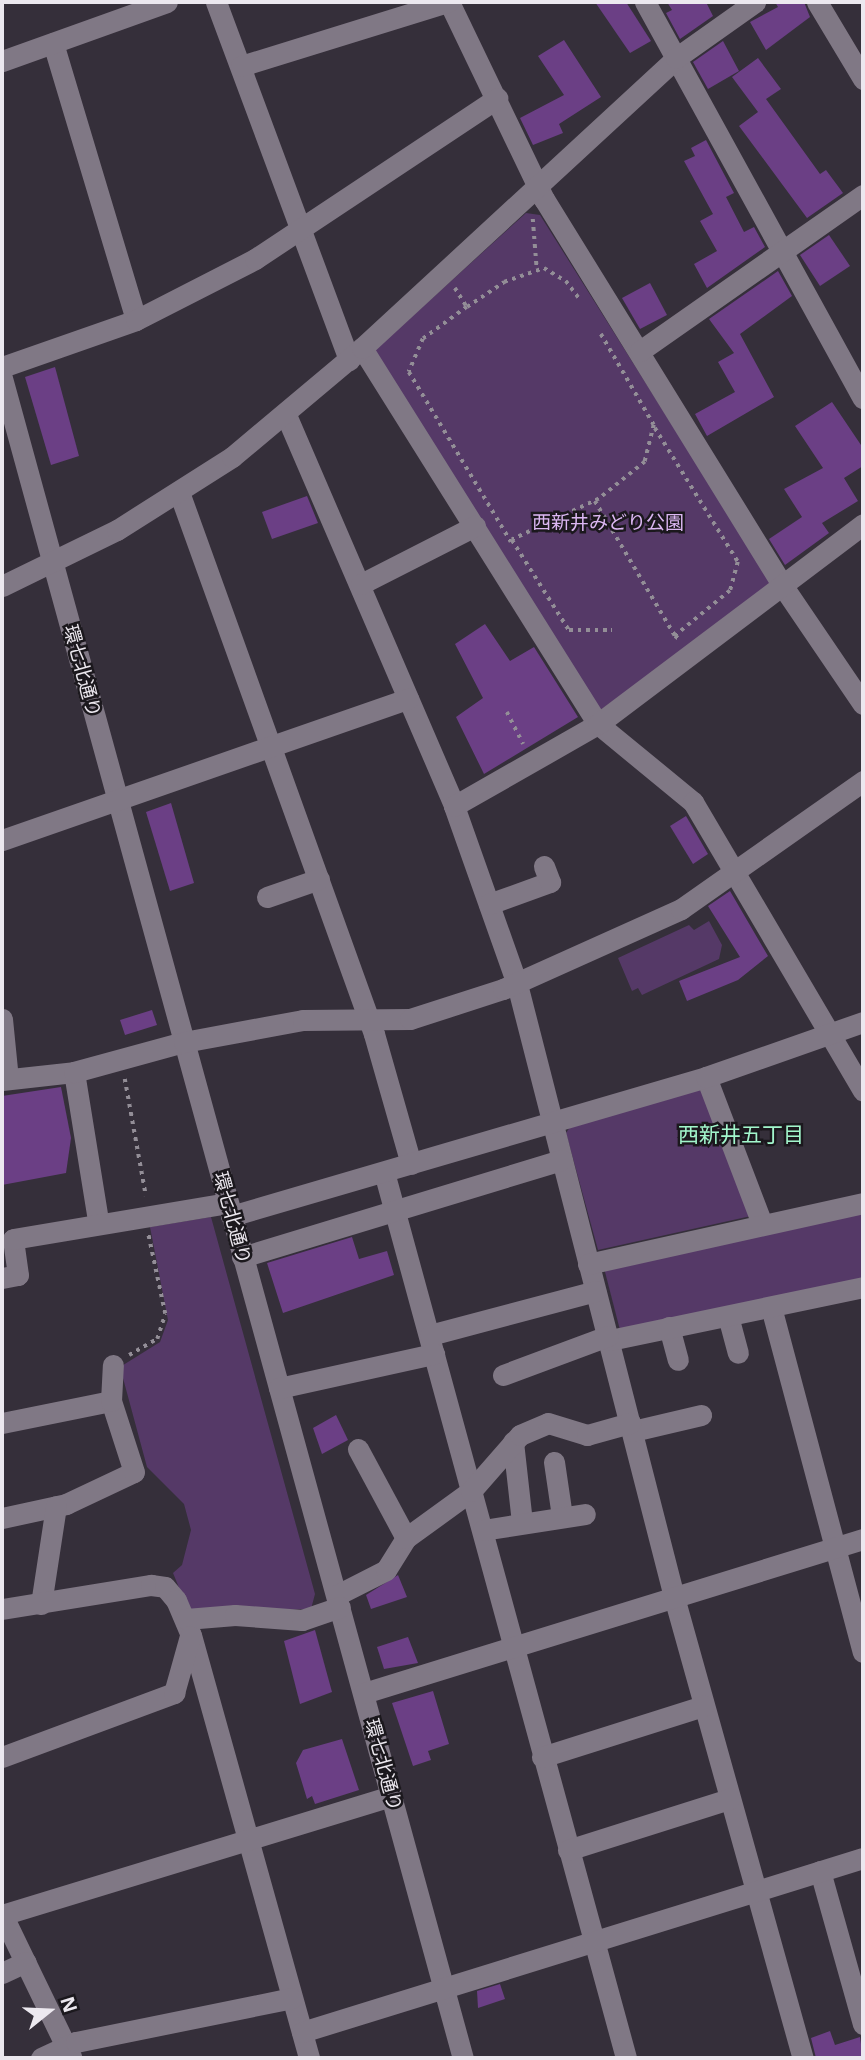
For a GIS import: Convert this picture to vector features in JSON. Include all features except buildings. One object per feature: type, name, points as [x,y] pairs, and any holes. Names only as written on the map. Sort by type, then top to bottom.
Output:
[{"type":"street","points":[[2,61],[167,2]]},
{"type":"street","points":[[216,2],[301,230],[356,354],[475,526],[598,724],[693,802],[863,1091]]},
{"type":"street","points":[[241,66],[383,10],[449,2],[538,186],[782,586],[863,704]]},
{"type":"street","points":[[645,2],[863,398]]},
{"type":"street","points":[[2,586],[53,562],[179,492],[286,415],[356,354],[676,58],[755,2]]},
{"type":"street","points":[[817,2],[863,79]]},
{"type":"street","points":[[53,43],[136,320]]},
{"type":"street","points":[[2,367],[136,320],[301,230],[497,98]]},
{"type":"street","points":[[640,351],[863,195]]},
{"type":"street","name":"環七北通り","points":[[2,377],[463,2058]]},
{"type":"street","points":[[286,415],[361,584],[454,806],[517,984],[703,1706],[758,1891],[803,2058]]},
{"type":"street","points":[[179,492],[368,1018],[411,1164]]},
{"type":"street","points":[[454,806],[598,724],[863,524]]},
{"type":"street","points":[[361,584],[475,526]]},
{"type":"street","points":[[2,840],[272,749],[408,699]]},
{"type":"street","points":[[2,1019],[5,1079],[74,1072],[184,1042],[303,1020],[410,1019],[517,984],[681,909],[863,781]]},
{"type":"street","points":[[489,904],[550,882],[544,866]]},
{"type":"street","points":[[267,897],[318,879]]},
{"type":"street","points":[[2,1278],[18,1275],[13,1239],[98,1221],[229,1210],[384,1172],[706,1077],[831,1037],[863,1022]]},
{"type":"street","points":[[74,1072],[98,1221]]},
{"type":"street","points":[[706,1077],[762,1224]]},
{"type":"street","points":[[242,1257],[562,1160]]},
{"type":"street","points":[[384,1172],[626,2058]]},
{"type":"street","points":[[588,1264],[863,1203]]},
{"type":"street","points":[[503,1376],[609,1338],[863,1287]]},
{"type":"street","points":[[279,1388],[432,1345],[596,1291]]},
{"type":"street","points":[[771,1307],[838,1546],[863,1652]]},
{"type":"street","points":[[728,1316],[738,1353]]},
{"type":"street","points":[[669,1327],[678,1360]]},
{"type":"street","points":[[2,1518],[56,1506],[134,1472],[111,1401],[113,1365]]},
{"type":"street","points":[[2,1423],[111,1401]]},
{"type":"street","points":[[188,1627],[235,1615],[302,1620],[338,1601],[386,1570],[405,1538],[471,1491],[513,1442],[548,1423],[587,1435],[701,1415]]},
{"type":"street","points":[[513,1442],[522,1522]]},
{"type":"street","points":[[358,1449],[405,1538]]},
{"type":"street","points":[[554,1462],[562,1516]]},
{"type":"street","points":[[41,1604],[56,1506]]},
{"type":"street","points":[[482,1530],[585,1514]]},
{"type":"street","points":[[364,1693],[863,1539]]},
{"type":"street","points":[[2,1609],[151,1585],[165,1587],[188,1627],[309,2058]]},
{"type":"street","points":[[2,1758],[174,1693],[188,1627]]},
{"type":"street","points":[[542,1756],[703,1706]]},
{"type":"street","points":[[69,2052],[2,1914],[391,1796]]},
{"type":"street","points":[[568,1850],[729,1799]]},
{"type":"street","points":[[302,2032],[863,1858]]},
{"type":"street","points":[[820,1871],[863,2024]]},
{"type":"street","points":[[2,1973],[26,1962]]},
{"type":"street","points":[[41,2058],[292,1998]]},
{"type":"path","points":[[532,210],[537,270]]},
{"type":"path","points":[[583,303],[550,268],[503,282],[423,339],[410,359],[409,372],[569,630],[612,631]]},
{"type":"path","points":[[452,284],[467,307]]},
{"type":"path","points":[[597,326],[655,428],[738,562],[730,591],[675,636]]},
{"type":"path","points":[[492,553],[513,540],[595,501],[645,462],[655,428]]},
{"type":"path","points":[[595,501],[675,636],[691,653]]},
{"type":"path","points":[[507,712],[531,761]]},
{"type":"green space","name":"西新井みどり公園","points":[[526,213],[540,215],[774,587],[599,711],[374,351]]},
{"type":"green space","points":[[709,921],[722,945],[719,959],[642,995],[638,988],[632,991],[618,958],[689,925],[694,930]]},
{"type":"green space","points":[[695,1087],[703,1092],[751,1216],[598,1250],[566,1133],[572,1124]]},
{"type":"green space","points":[[863,1211],[863,1278],[620,1330],[604,1268]]},
{"type":"green space","points":[[211,1217],[315,1594],[311,1609],[189,1612],[173,1573],[182,1565],[191,1530],[184,1504],[147,1467],[120,1367],[160,1342],[168,1320],[150,1227]]},
{"type":"district","name":"西新井五丁目","points":[[741,1134]]}]
